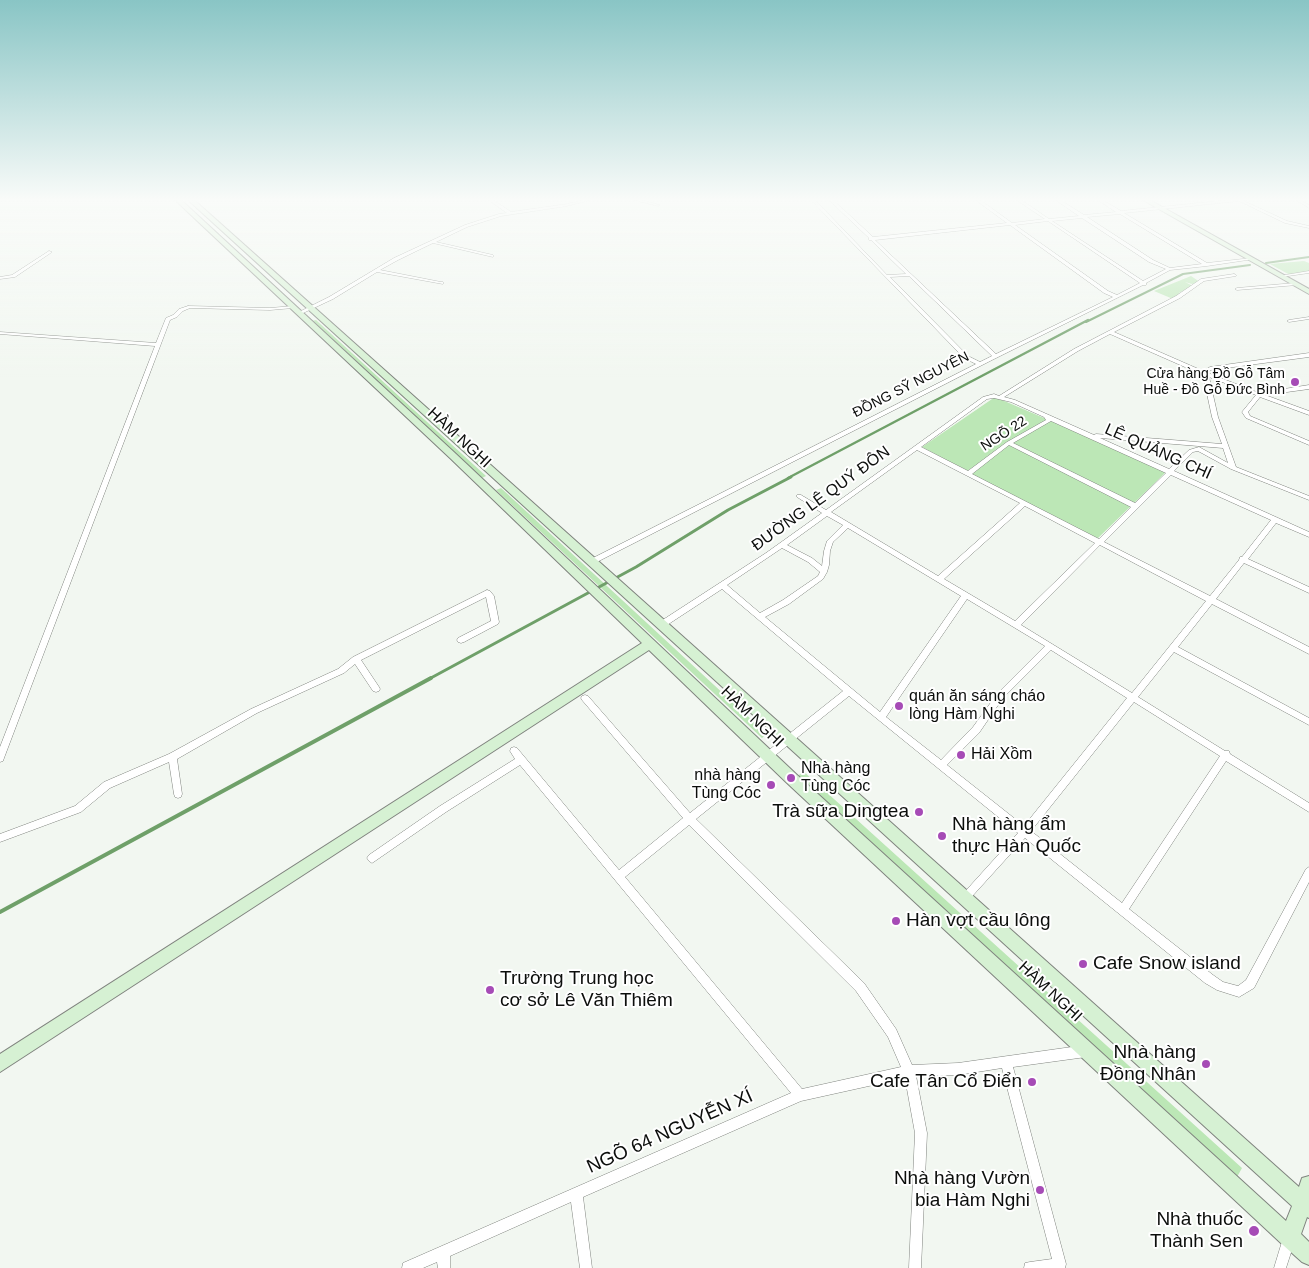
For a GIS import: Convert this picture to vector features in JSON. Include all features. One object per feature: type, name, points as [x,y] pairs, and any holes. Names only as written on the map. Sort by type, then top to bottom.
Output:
[{"type":"main road","name":"HÀM NGHI","points":[[240,258],[768,756],[1309,1255]]},
{"type":"main road","name":"HÀM NGHI","points":[[255,258],[1305,1206]]},
{"type":"main road","points":[[1252,259],[1309,292]]},
{"type":"main road","points":[[0,1064],[650,644]]},
{"type":"main road","points":[[1290,1238],[1305,1206],[1309,1185]]},
{"type":"street","points":[[0,278],[13,276],[40,258]]},
{"type":"street","points":[[0,758],[168,319],[184,308],[310,309],[398,258]]},
{"type":"street","points":[[869,258],[966,357],[980,364]]},
{"type":"street","points":[[890,258],[996,356]]},
{"type":"street","points":[[1059,258],[1106,292],[1117,297]]},
{"type":"street","points":[[1106,258],[1144,284]]},
{"type":"street","points":[[1147,258],[1169,269]]},
{"type":"street","points":[[1196,258],[1207,265]]},
{"type":"street","name":"ĐỒNG SỸ NGUYÊN","points":[[591,562],[980,364],[1144,284],[1169,269],[1252,259]]},
{"type":"street","points":[[377,270],[441,282]]},
{"type":"street","points":[[1281,276],[1309,272]]},
{"type":"street","points":[[886,276],[908,275]]},
{"type":"street","name":"ĐƯỜNG LÊ QUÝ ĐÔN","points":[[661,625],[723,586],[781,546],[985,398],[998,396],[1076,350],[1178,297],[1203,280],[1234,275]]},
{"type":"street","points":[[1237,289],[1295,284]]},
{"type":"street","points":[[1289,321],[1309,318]]},
{"type":"street","points":[[1109,332],[1309,413]]},
{"type":"street","points":[[0,333],[158,345]]},
{"type":"street","points":[[1205,372],[1210,369],[1309,355]]},
{"type":"street","points":[[1205,372],[1224,446],[1233,468]]},
{"type":"street","points":[[1309,387],[1260,394],[1244,412],[1309,442]]},
{"type":"street","name":"LÊ QUẢNG CHÍ","points":[[998,396],[1045,415],[1309,535]]},
{"type":"street","name":"NGÕ 22","points":[[968,474],[1008,443],[1050,420],[1045,415]]},
{"type":"street","points":[[1091,436],[1224,446]]},
{"type":"street","points":[[1008,443],[1135,506]]},
{"type":"street","points":[[916,447],[1309,651]]},
{"type":"street","points":[[1016,625],[1195,449],[1233,468],[1309,498]]},
{"type":"street","points":[[799,496],[1016,625],[1226,754],[1309,808]]},
{"type":"street","points":[[939,579],[1024,503]]},
{"type":"street","points":[[964,900],[1025,832],[1132,696],[1275,520]]},
{"type":"street","points":[[760,616],[806,588],[824,572],[830,541],[848,526]]},
{"type":"street","points":[[781,546],[810,560],[824,572]]},
{"type":"street","points":[[1242,560],[1309,590]]},
{"type":"street","points":[[723,586],[881,717],[1209,979],[1239,992],[1250,984],[1309,872]]},
{"type":"street","points":[[0,838],[78,809],[107,786],[172,757],[254,711],[341,671],[356,659],[487,593],[490,596],[495,622],[461,640]]},
{"type":"street","points":[[881,717],[966,595]]},
{"type":"street","points":[[941,765],[976,730],[1000,696],[1050,646]]},
{"type":"street","points":[[1172,647],[1309,722]]},
{"type":"street","points":[[356,659],[376,689]]},
{"type":"street","points":[[618,876],[849,691]]},
{"type":"street","points":[[585,698],[689,819],[860,987],[892,1033],[909,1071],[921,1133],[914,1268]]},
{"type":"street","points":[[514,751],[800,1095]]},
{"type":"street","points":[[1124,910],[1226,754]]},
{"type":"street","points":[[172,757],[178,794]]},
{"type":"street","points":[[372,858],[443,809],[521,760]]},
{"type":"street","name":"NGÕ 64 NGUYỄN XÍ","points":[[408,1268],[800,1095],[909,1071],[958,1069],[1089,1051]]},
{"type":"street","points":[[1006,1062],[1060,1264],[1030,1268]]},
{"type":"street","points":[[576,1194],[586,1268]]},
{"type":"street","points":[[1280,1268],[1290,1238]]},
{"type":"street","points":[[442,1253],[444,1268]]},
{"type":"green space","points":[[1304,261],[1309,263],[1309,272],[1290,275],[1270,264]]},
{"type":"green space","points":[[1191,276],[1200,282],[1192,284],[1185,282],[1193,286],[1179,293],[1182,295],[1173,299],[1154,291]]},
{"type":"green space","points":[[316,320],[486,476],[482,478],[312,321]]},
{"type":"green space","points":[[995,397],[1044,418],[1047,416],[1167,471],[1096,540],[969,473],[985,460],[967,471],[922,447]]},
{"type":"green space","points":[[501,488],[767,734],[762,738],[496,490]]},
{"type":"green space","points":[[803,771],[1242,1168],[1237,1177],[798,776]]},
{"type":"waterway","points":[[1266,263],[1301,258]]},
{"type":"waterway","points":[[1086,322],[1183,274],[1250,265]]},
{"type":"waterway","points":[[788,478],[1088,320]]},
{"type":"waterway","points":[[429,679],[636,567],[728,510],[791,477]]},
{"type":"waterway","points":[[0,912],[431,678]]},
{"type":"place","name":"Cửa hàng Đồ Gỗ Tâm Huề - Đồ Gỗ Đức Bình","points":[[1295,382]]},
{"type":"place","name":"quán ăn sáng cháo lòng Hàm Nghi","points":[[899,706]]},
{"type":"place","name":"Hải Xồm","points":[[961,755]]},
{"type":"place","name":"Nhà hàng Tùng Cóc","points":[[791,778]]},
{"type":"place","name":"nhà hàng Tùng Cóc","points":[[771,785]]},
{"type":"place","name":"Trà sữa Dingtea","points":[[919,812]]},
{"type":"place","name":"Nhà hàng ẩm thực Hàn Quốc","points":[[942,836]]},
{"type":"place","name":"Hàn vợt cầu lông","points":[[896,921]]},
{"type":"place","name":"Cafe Snow island","points":[[1083,964]]},
{"type":"place","name":"Trường Trung học cơ sở Lê Văn Thiêm","points":[[490,990]]},
{"type":"place","name":"Nhà hàng Đồng Nhân","points":[[1206,1064]]},
{"type":"place","name":"Cafe Tân Cổ Điển","points":[[1032,1082]]},
{"type":"place","name":"Nhà hàng Vườn bia Hàm Nghi","points":[[1040,1190]]},
{"type":"place","name":"Nhà thuốc Thành Sen","points":[[1254,1231]]}]
